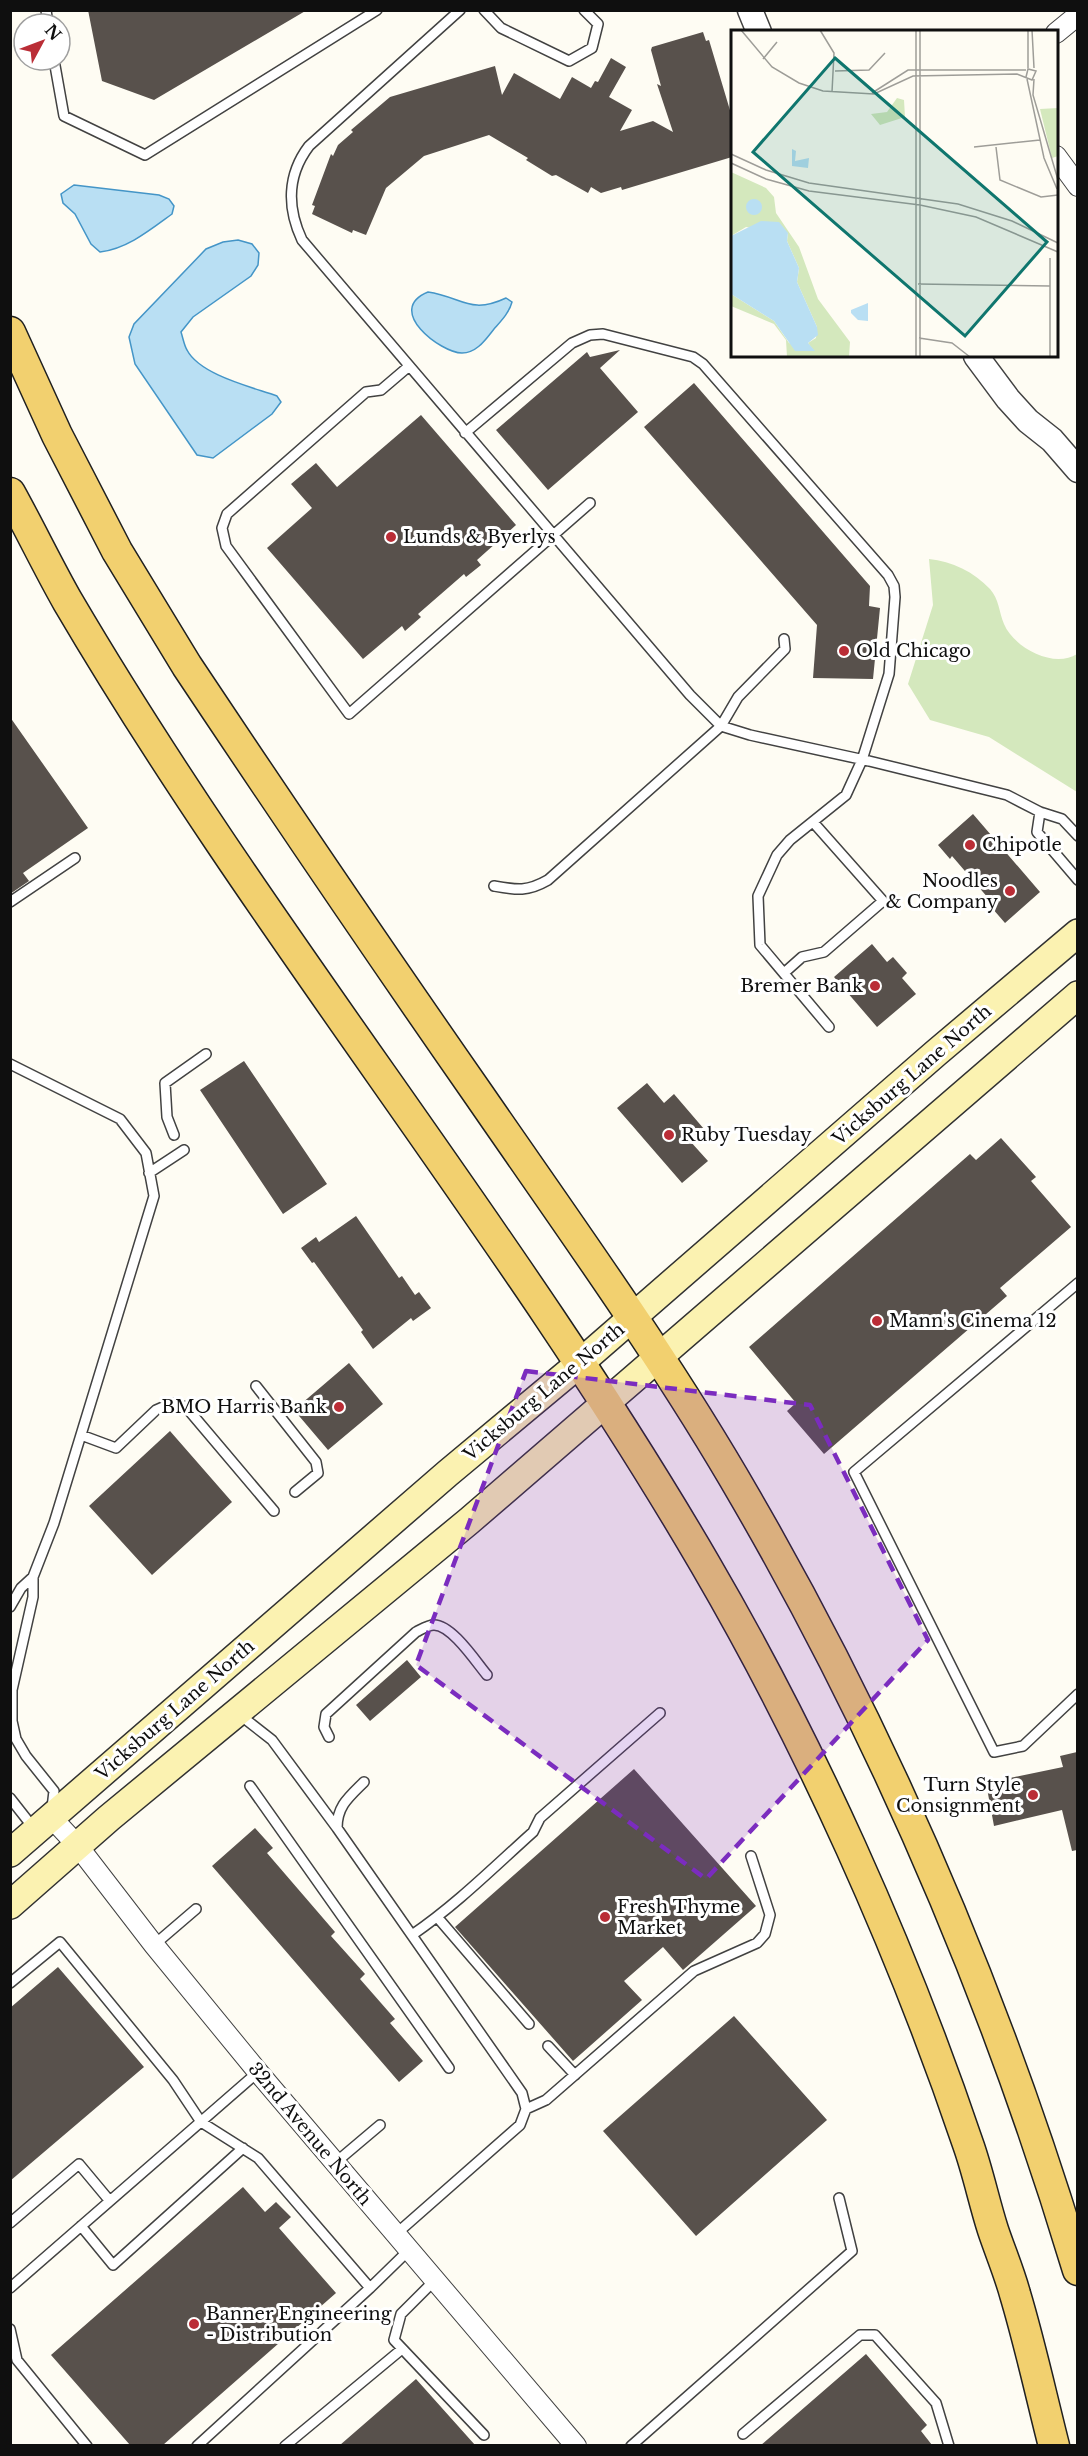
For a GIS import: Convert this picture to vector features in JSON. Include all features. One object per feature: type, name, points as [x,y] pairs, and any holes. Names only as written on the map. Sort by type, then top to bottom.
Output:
[{"type":"main road","points":[[10,332],[57,435],[117,551],[187,666],[659,1358],[745,1496],[833,1655],[909,1815],[985,1997],[1009,2061],[1077,2270]]},
{"type":"main road","points":[[10,493],[65,597],[139,718],[229,854],[580,1363],[705,1564],[765,1672],[848,1841],[912,1992],[969,2145],[994,2232],[1015,2292],[1054,2445]]},
{"type":"main road","name":"Vicksburg Lane North","points":[[10,1853],[1077,933]]},
{"type":"main road","points":[[10,1905],[77,1845],[469,1521],[1077,995]]},
{"type":"main road","points":[[994,2232],[1001,2303],[1038,2445]]},
{"type":"street","points":[[750,10],[758,30]]},
{"type":"street","points":[[1058,31],[1077,15]]},
{"type":"street","points":[[1058,159],[1077,186]]},
{"type":"street","points":[[977,357],[1008,399],[1028,421],[1052,440],[1077,470]]},
{"type":"street","points":[[1052,440],[1077,450]]},
{"type":"street","name":"32nd Avenue North","points":[[51,1817],[77,1845],[154,1945],[258,2072],[575,2445]]},
{"type":"lane","points":[[56,72],[64,116],[145,155],[377,10]]},
{"type":"lane","points":[[460,10],[309,146],[299,159],[293,175],[291,209],[302,240],[690,695],[721,726],[750,735],[1007,795],[1040,812],[1062,819],[1077,836]]},
{"type":"lane","points":[[484,10],[501,28],[569,61],[592,48],[598,24],[584,10]]},
{"type":"lane","points":[[465,433],[572,343],[590,335],[603,334],[693,357],[703,364],[888,575],[894,586],[895,597],[889,674],[862,760],[846,795],[790,840],[777,855],[758,896],[760,945],[829,1027]]},
{"type":"lane","points":[[408,367],[381,390],[366,392],[226,514],[222,528],[226,546],[349,714],[590,503]]},
{"type":"lane","points":[[495,886],[517,890],[534,888],[548,880],[721,726],[738,697],[785,649],[784,639]]},
{"type":"lane","points":[[1040,812],[1037,832],[1077,880]]},
{"type":"lane","points":[[784,973],[802,957],[824,952],[883,901],[813,822]]},
{"type":"lane","points":[[10,902],[75,858]]},
{"type":"lane","points":[[174,1135],[167,1117],[165,1083],[206,1054]]},
{"type":"lane","points":[[10,1064],[120,1119],[146,1153],[154,1196],[54,1523],[33,1577],[33,1597],[13,1676],[12,1721],[16,1739],[26,1756],[54,1791],[51,1817],[32,1826],[10,1798]]},
{"type":"lane","points":[[149,1173],[184,1150]]},
{"type":"lane","points":[[1077,1283],[854,1472],[994,1752],[1023,1746],[1077,1694]]},
{"type":"lane","points":[[256,1386],[316,1462],[318,1473],[295,1492]]},
{"type":"lane","points":[[81,1435],[116,1448],[156,1410],[172,1403],[186,1407],[274,1511]]},
{"type":"lane","points":[[10,1607],[21,1588],[33,1577]]},
{"type":"lane","points":[[328,1737],[324,1727],[326,1714],[416,1632],[427,1626],[437,1624],[449,1630],[487,1675]]},
{"type":"lane","points":[[238,1713],[269,1736],[337,1828],[522,2093],[526,2109],[520,2125],[396,2234]]},
{"type":"lane","points":[[412,1935],[438,1918],[533,1832],[540,1818],[660,1713]]},
{"type":"lane","points":[[337,1828],[337,1817],[342,1804],[364,1782]]},
{"type":"lane","points":[[250,1786],[449,2068]]},
{"type":"lane","points":[[526,2109],[546,2100],[694,1971],[757,1943],[765,1934],[770,1915],[751,1856]]},
{"type":"lane","points":[[154,1945],[196,1909]]},
{"type":"lane","points":[[438,1918],[529,2024]]},
{"type":"lane","points":[[10,1983],[60,1942],[173,2080],[201,2122],[258,2158],[370,2288]]},
{"type":"lane","points":[[548,2046],[575,2075]]},
{"type":"lane","points":[[10,2288],[258,2072]]},
{"type":"lane","points":[[335,2163],[380,2125]]},
{"type":"lane","points":[[81,2226],[113,2265],[243,2148]]},
{"type":"lane","points":[[10,2223],[79,2164],[109,2200]]},
{"type":"lane","points":[[631,2445],[852,2251],[839,2198]]},
{"type":"lane","points":[[197,2445],[409,2250]]},
{"type":"lane","points":[[435,2280],[401,2314],[394,2340],[484,2435]]},
{"type":"lane","points":[[10,2329],[17,2360],[87,2445]]},
{"type":"lane","points":[[743,2434],[860,2335],[875,2335],[936,2403],[949,2445]]},
{"type":"lane","points":[[285,2445],[402,2349]]},
{"type":"highlighted area","points":[[526,1371],[810,1405],[928,1640],[706,1879],[416,1665]]},
{"type":"green space","points":[[929,559],[954,565],[984,583],[995,597],[1009,633],[1025,648],[1036,654],[1057,659],[1077,654],[1077,792],[989,737],[930,720],[908,684],[933,605]]},
{"type":"water","points":[[74,185],[159,195],[169,199],[174,206],[172,214],[129,243],[100,252],[91,244],[75,214],[63,203],[61,194]]},
{"type":"water","points":[[238,240],[252,244],[259,253],[258,265],[251,276],[193,317],[181,332],[184,344],[194,359],[203,366],[228,379],[277,396],[281,402],[272,414],[213,458],[197,455],[135,364],[129,337],[134,324],[206,249],[223,242]]},
{"type":"water","points":[[428,292],[474,305],[494,303],[506,298],[512,302],[504,317],[484,341],[472,351],[462,353],[442,346],[430,338],[414,319],[412,309],[416,300]]},
{"type":"building","points":[[88,10],[307,10],[154,100],[102,81]]},
{"type":"building","points":[[703,32],[706,41],[709,40],[731,114],[731,157],[622,190],[621,187],[601,193],[591,187],[588,193],[556,175],[552,176],[526,160],[528,158],[489,135],[424,156],[386,188],[366,235],[353,230],[352,233],[312,214],[315,206],[312,205],[331,154],[333,156],[338,145],[353,132],[351,130],[390,97],[495,66],[502,95],[514,73],[560,99],[572,77],[591,88],[595,81],[598,82],[611,58],[626,67],[609,97],[632,110],[620,131],[653,121],[673,132],[657,84],[661,86],[652,47]]},
{"type":"building","points":[[620,350],[600,368],[638,412],[548,490],[496,430],[587,352],[590,357]]},
{"type":"building","points":[[694,383],[870,586],[869,606],[880,608],[873,679],[813,678],[817,625],[644,427]]},
{"type":"building","name":"Lunds & Byerlys","points":[[421,415],[516,525],[477,560],[481,565],[466,577],[464,574],[418,614],[421,617],[405,631],[402,626],[363,659],[267,548],[312,508],[291,484],[316,463],[337,487]]},
{"type":"building","points":[[10,717],[88,828],[23,873],[29,881],[10,894]]},
{"type":"building","points":[[973,814],[1040,892],[1005,923],[992,908],[995,906],[952,856],[950,859],[938,845]]},
{"type":"building","name":"Bremer Bank","points":[[872,944],[887,962],[893,957],[907,973],[902,978],[916,994],[877,1027],[834,977]]},
{"type":"building","points":[[244,1061],[327,1184],[283,1214],[200,1090]]},
{"type":"building","name":"Ruby Tuesday","points":[[647,1083],[664,1103],[674,1094],[704,1129],[690,1141],[708,1161],[682,1183],[617,1108]]},
{"type":"building","name":"Mann's Cinema 12","points":[[1001,1138],[1036,1177],[1031,1181],[1071,1227],[1000,1288],[1007,1296],[824,1454],[787,1411],[796,1403],[749,1347],[970,1154],[976,1160]]},
{"type":"building","points":[[356,1216],[399,1278],[402,1276],[415,1295],[419,1292],[431,1308],[413,1321],[411,1318],[373,1349],[361,1332],[363,1330],[314,1262],[312,1263],[301,1248],[316,1237],[319,1242]]},
{"type":"building","name":"BMO Harris Bank","points":[[349,1363],[383,1404],[328,1450],[294,1410]]},
{"type":"building","points":[[170,1431],[232,1502],[152,1575],[89,1506]]},
{"type":"building","points":[[407,1660],[421,1677],[370,1721],[356,1705]]},
{"type":"building","name":"Turn Style Consignment","points":[[1077,1752],[1077,1850],[1072,1851],[1062,1810],[994,1826],[986,1783],[1063,1767],[1060,1756]]},
{"type":"building","name":"Fresh Thyme Market","points":[[634,1769],[756,1906],[683,1970],[663,1947],[624,1981],[642,2000],[573,2061],[455,1927]]},
{"type":"building","points":[[255,1828],[273,1848],[267,1853],[335,1932],[331,1936],[365,1974],[360,1979],[395,2019],[390,2023],[423,2061],[399,2082],[212,1866]]},
{"type":"building","points":[[58,1967],[144,2067],[10,2181],[10,2008]]},
{"type":"building","points":[[734,2016],[827,2120],[696,2236],[603,2131]]},
{"type":"building","name":"Banner Engineering - Distribution","points":[[243,2187],[265,2212],[276,2202],[291,2217],[279,2228],[336,2293],[163,2445],[130,2445],[51,2355]]},
{"type":"building","points":[[866,2354],[927,2425],[921,2431],[932,2445],[761,2445]]},
{"type":"building","points":[[416,2379],[475,2445],[340,2445]]},
{"type":"place","name":"Lunds & Byerlys","points":[[391,537]]},
{"type":"place","name":"Old Chicago","points":[[844,651]]},
{"type":"place","name":"Chipotle","points":[[970,845]]},
{"type":"place","name":"Noodles & Company","points":[[1010,891]]},
{"type":"place","name":"Bremer Bank","points":[[875,986]]},
{"type":"place","name":"Ruby Tuesday","points":[[669,1135]]},
{"type":"place","name":"Mann's Cinema 12","points":[[877,1321]]},
{"type":"place","name":"BMO Harris Bank","points":[[339,1407]]},
{"type":"place","name":"Turn Style Consignment","points":[[1033,1795]]},
{"type":"place","name":"Fresh Thyme Market","points":[[605,1917]]},
{"type":"place","name":"Banner Engineering - Distribution","points":[[194,2324]]}]
